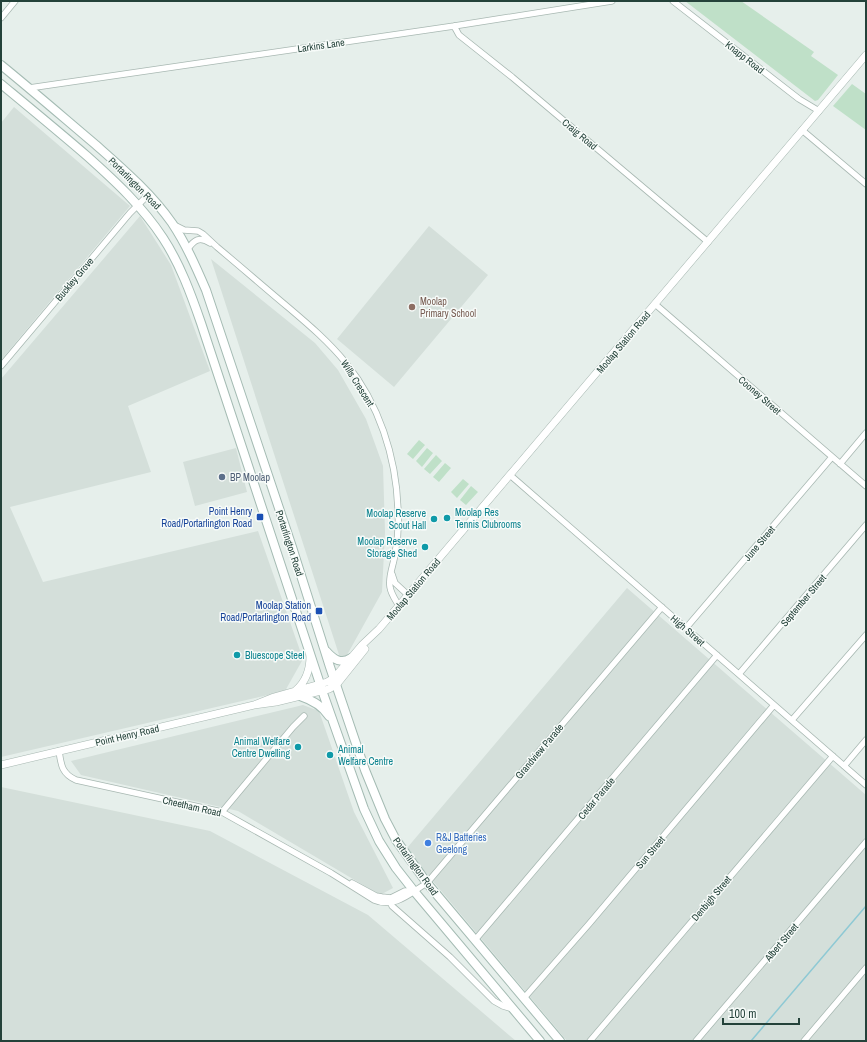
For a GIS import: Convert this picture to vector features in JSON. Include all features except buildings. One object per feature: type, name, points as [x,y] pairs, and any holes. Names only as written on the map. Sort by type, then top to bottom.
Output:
[{"type":"main road","name":"Portarlington Road","points":[[1,65],[126,172],[149,194],[172,223],[206,290],[335,681],[365,770],[380,807],[396,840],[427,883],[560,1041]]},
{"type":"main road","name":"Portarlington Road","points":[[1,84],[108,175],[138,205],[163,239],[176,260],[189,290],[333,723],[367,815],[379,841],[396,868],[414,891],[540,1041]]},
{"type":"main road","points":[[325,648],[332,657],[338,660],[345,661],[351,658]]},
{"type":"main road","points":[[297,694],[309,698],[322,708],[333,723]]},
{"type":"street","points":[[1,18],[15,1]]},
{"type":"street","name":"Larkins Lane","points":[[29,88],[454,26],[612,1]]},
{"type":"street","name":"Knapp Road","points":[[673,1],[799,99],[819,111]]},
{"type":"street","name":"Craig Road","points":[[454,26],[459,35],[518,82],[708,242]]},
{"type":"street","name":"Moolap Station Road","points":[[335,681],[351,658],[399,606],[866,55]]},
{"type":"street","points":[[802,130],[866,184]]},
{"type":"street","name":"Buckley Grove","points":[[1,366],[130,213],[149,194]]},
{"type":"street","name":"Wills Crescent","points":[[172,223],[184,230],[198,231],[203,234],[319,334],[346,362],[369,399],[385,436],[395,474],[399,518],[398,536],[390,578],[390,586],[392,595],[399,606]]},
{"type":"street","name":"Wills Crescent","points":[[187,250],[192,242],[200,238],[217,247]]},
{"type":"street","name":"Cooney Street","points":[[655,304],[866,486]]},
{"type":"street","points":[[840,464],[866,433]]},
{"type":"street","name":"June Street","points":[[686,628],[832,457]]},
{"type":"street","name":"High Street","points":[[510,475],[866,785]]},
{"type":"street","name":"September Street","points":[[739,674],[866,525]]},
{"type":"street","points":[[392,571],[395,582],[408,595]]},
{"type":"street","name":"Grandview Parade","points":[[414,891],[427,883],[662,607]]},
{"type":"street","name":"Moolap Station Road","points":[[335,681],[366,648],[379,629]]},
{"type":"street","points":[[792,720],[866,635]]},
{"type":"street","points":[[297,694],[307,675],[310,655]]},
{"type":"street","name":"Cedar Parade","points":[[475,940],[717,655]]},
{"type":"street","name":"Point Henry Road","points":[[1,765],[254,705],[276,702],[297,694],[321,688],[327,682],[335,681]]},
{"type":"street","name":"Sun Street","points":[[524,998],[589,924],[774,705]]},
{"type":"street","points":[[222,812],[293,727],[304,716]]},
{"type":"street","points":[[844,766],[866,740]]},
{"type":"street","name":"Cheetham Road","points":[[59,751],[62,769],[66,774],[76,780],[222,812],[331,873],[376,896],[390,901]]},
{"type":"street","name":"Denbigh Street","points":[[590,1041],[833,756]]},
{"type":"street","name":"Albert Street","points":[[696,1041],[866,842]]},
{"type":"street","points":[[414,891],[405,892],[390,901],[401,915],[450,957],[494,1001],[502,1006],[513,1009]]},
{"type":"street","points":[[804,1041],[866,968]]},
{"type":"shaded area","points":[[14,107],[130,206],[1,360],[1,123]]},
{"type":"shaded area","points":[[140,216],[171,265],[210,371],[128,406],[151,472],[10,507],[43,582],[258,531],[303,659],[285,691],[1,757],[1,379]]},
{"type":"shaded area","name":"Moolap Primary School","points":[[429,226],[488,275],[394,387],[337,339]]},
{"type":"shaded area","points":[[211,259],[315,343],[338,370],[366,419],[383,466],[385,532],[382,592],[342,664]]},
{"type":"shaded area","points":[[236,448],[247,492],[195,506],[183,462]]},
{"type":"shaded area","points":[[627,588],[866,795],[866,1041],[567,1041],[411,855],[407,848]]},
{"type":"shaded area","points":[[303,705],[319,711],[354,812],[393,888],[380,895],[238,811],[81,775],[71,761]]},
{"type":"shaded area","points":[[1,787],[210,831],[368,915],[516,1041],[1,1041]]},
{"type":"green space","points":[[685,1],[741,1],[814,52],[811,56],[838,75],[818,100],[815,101]]},
{"type":"green space","points":[[852,84],[866,94],[866,130],[833,106]]},
{"type":"green space","points":[[419,440],[425,445],[413,459],[407,454]]},
{"type":"green space","points":[[427,448],[433,453],[422,467],[416,461]]},
{"type":"green space","points":[[436,455],[442,461],[430,474],[424,469]]},
{"type":"green space","points":[[445,463],[451,468],[439,482],[433,477]]},
{"type":"green space","points":[[463,479],[469,484],[457,498],[451,492]]},
{"type":"green space","points":[[471,486],[478,492],[466,505],[460,500]]},
{"type":"waterway","points":[[751,1041],[866,906]]},
{"type":"place","name":"Moolap Primary School","points":[[412,307]]},
{"type":"place","name":"BP Moolap","points":[[222,477]]},
{"type":"place","name":"Point Henry Road/Portarlington Road","points":[[260,517]]},
{"type":"place","name":"Moolap Res Tennis Clubrooms","points":[[447,518]]},
{"type":"place","name":"Moolap Reserve Scout Hall","points":[[434,519]]},
{"type":"place","name":"Moolap Reserve Storage Shed","points":[[425,547]]},
{"type":"place","name":"Moolap Station Road/Portarlington Road","points":[[319,611]]},
{"type":"place","name":"Bluescope Steel","points":[[237,655]]},
{"type":"place","name":"Animal Welfare Centre Dwelling","points":[[298,747]]},
{"type":"place","name":"Animal Welfare Centre","points":[[330,755]]},
{"type":"place","name":"R&J Batteries Geelong","points":[[428,843]]}]
